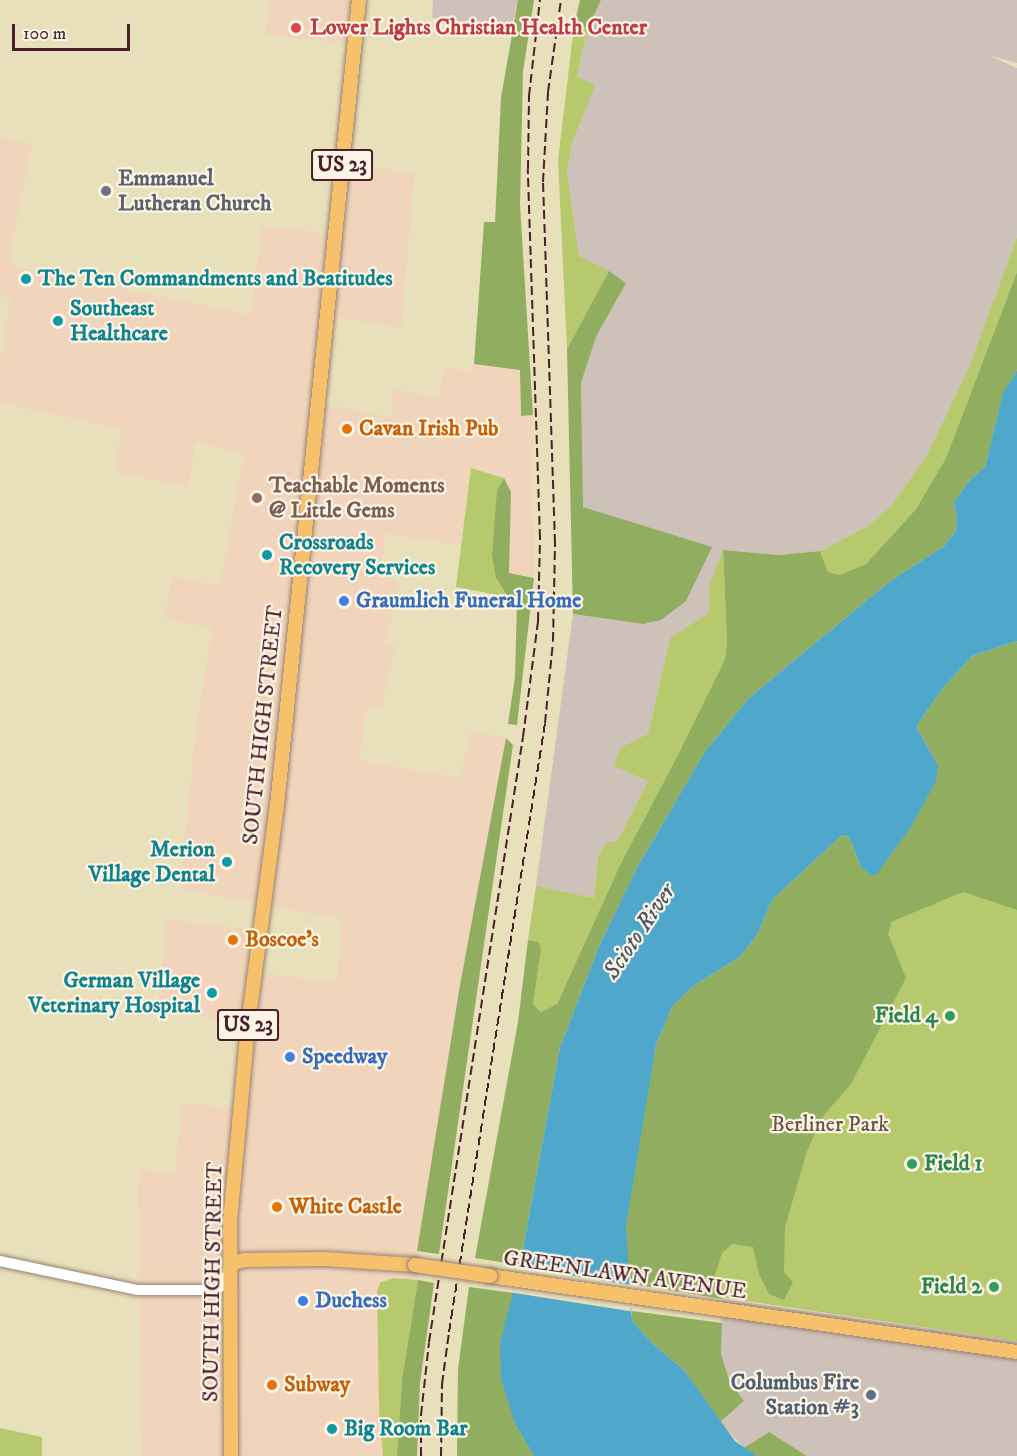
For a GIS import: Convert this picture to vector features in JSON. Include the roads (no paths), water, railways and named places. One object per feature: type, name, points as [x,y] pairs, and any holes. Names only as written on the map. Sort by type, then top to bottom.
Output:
[{"type":"main road","name":"SOUTH HIGH STREET","points":[[231,1456],[230,1221],[248,1025],[277,806],[359,0]]},
{"type":"main road","name":"GREENLAWN AVENUE","points":[[230,1270],[233,1263],[244,1260],[334,1259],[415,1265],[714,1309],[908,1334],[1017,1352]]},
{"type":"street","points":[[0,1261],[138,1290],[214,1290],[220,1287],[230,1270]]},
{"type":"water","name":"Scioto River","points":[[1017,370],[1017,641],[972,656],[943,688],[917,725],[938,765],[936,781],[911,827],[876,875],[871,875],[861,867],[849,837],[842,835],[772,900],[758,933],[741,956],[692,987],[672,1007],[656,1045],[626,1226],[632,1321],[654,1345],[684,1370],[735,1441],[757,1456],[534,1456],[515,1424],[501,1379],[500,1343],[520,1265],[560,1047],[600,944],[639,864],[706,750],[750,697],[889,582],[944,546],[955,532],[957,521],[954,502],[969,481],[985,467],[1003,393]]},
{"type":"railway","points":[[421,1456],[421,1415],[429,1342],[523,737],[538,621],[540,538],[528,169],[529,96],[540,0]]},
{"type":"railway","points":[[441,1456],[442,1384],[449,1332],[545,723],[553,641],[555,543],[543,182],[548,92],[561,0]]},
{"type":"place","name":"Lower Lights Christian Health Center","points":[[296,28]]},
{"type":"place","name":"Emmanuel Lutheran Church","points":[[106,191]]},
{"type":"place","name":"The Ten Commandments and Beatitudes","points":[[26,279]]},
{"type":"place","name":"Southeast Healthcare","points":[[58,321]]},
{"type":"place","name":"Cavan Irish Pub","points":[[347,429]]},
{"type":"place","name":"Teachable Moments @ Little Gems","points":[[257,498]]},
{"type":"place","name":"Crossroads Recovery Services","points":[[267,555]]},
{"type":"place","name":"Graumlich Funeral Home","points":[[344,601]]},
{"type":"place","name":"Merion Village Dental","points":[[227,862]]},
{"type":"place","name":"Boscoe's","points":[[233,940]]},
{"type":"place","name":"German Village Veterinary Hospital","points":[[212,993]]},
{"type":"place","name":"Field 4","points":[[950,1016]]},
{"type":"place","name":"Speedway","points":[[290,1057]]},
{"type":"place","name":"Field 1","points":[[912,1164]]},
{"type":"place","name":"White Castle","points":[[277,1207]]},
{"type":"place","name":"Field 2","points":[[994,1287]]},
{"type":"place","name":"Duchess","points":[[303,1301]]},
{"type":"place","name":"Subway","points":[[272,1385]]},
{"type":"place","name":"Columbus Fire Station #3","points":[[871,1395]]},
{"type":"place","name":"Big Room Bar","points":[[332,1429]]},
{"type":"park label","name":"Berliner Park","points":[[830,1125]]}]
